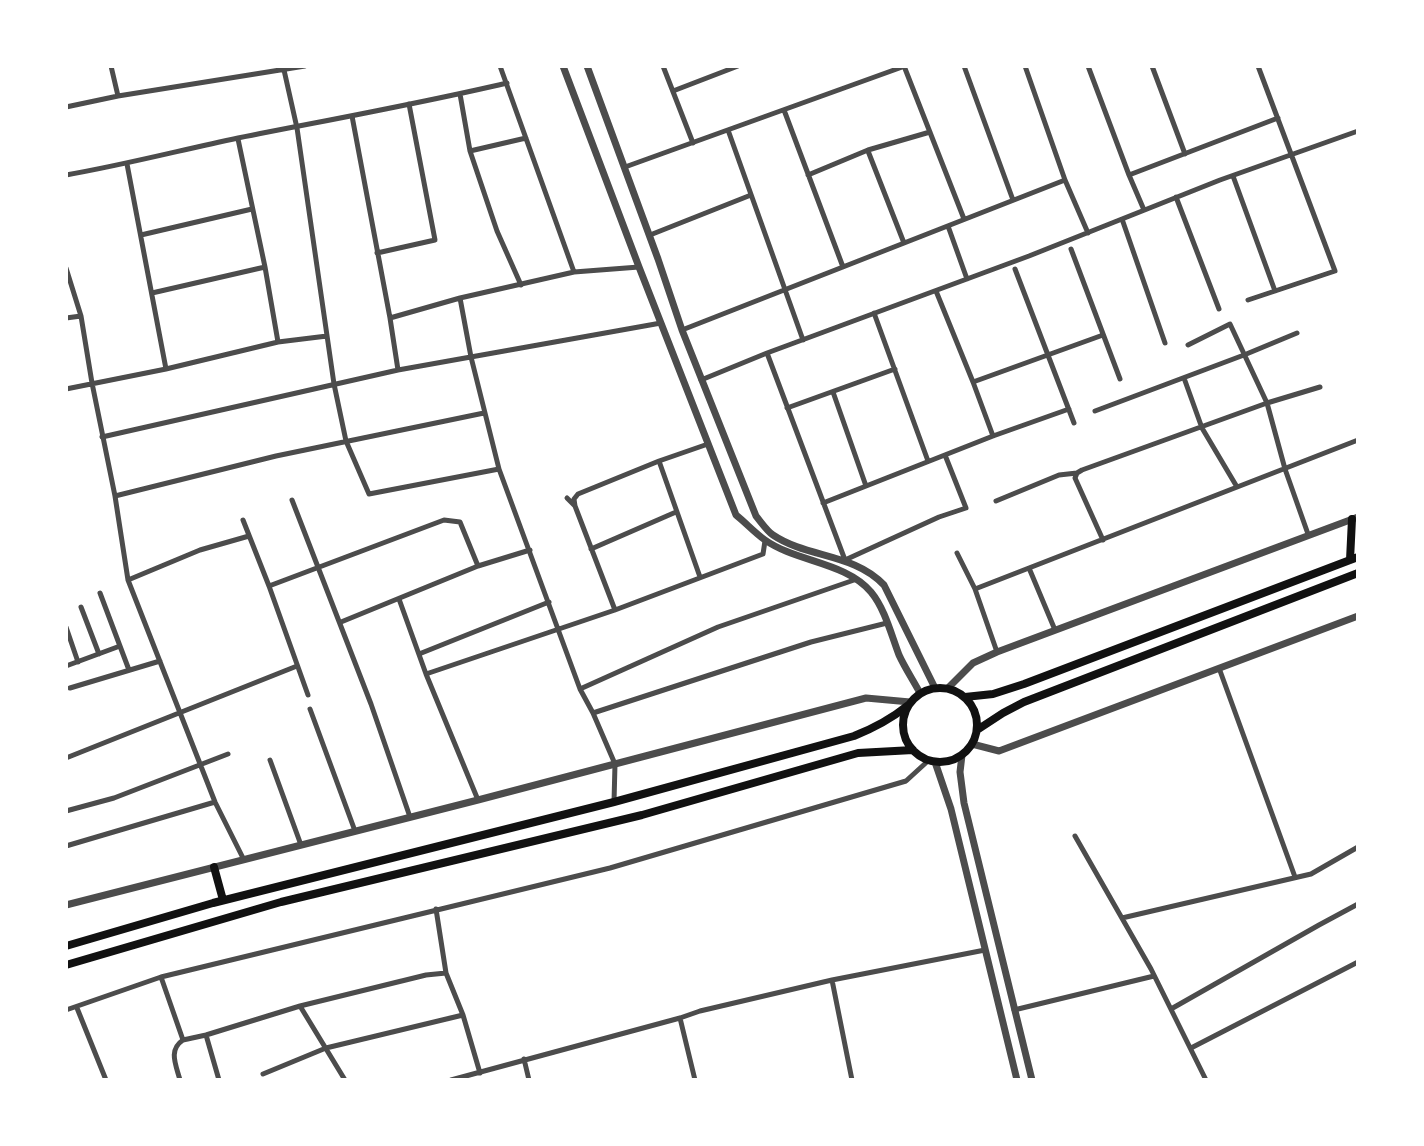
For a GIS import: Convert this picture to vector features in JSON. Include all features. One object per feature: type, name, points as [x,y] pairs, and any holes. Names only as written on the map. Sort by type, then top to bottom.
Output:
[{"type":"main road","points":[[965,697],[993,694],[1024,684],[1354,558],[1356,520]]},
{"type":"main road","points":[[977,730],[1024,702],[1358,573]]},
{"type":"main road","points":[[66,946],[223,900],[614,802],[854,736],[893,718],[920,693],[935,688],[957,692],[972,707],[977,730],[972,744],[954,759],[932,761],[913,750],[903,728],[909,704]]},
{"type":"main road","points":[[66,965],[281,902],[642,815],[858,753],[913,750]]},
{"type":"main road","points":[[214,867],[223,900]]},
{"type":"street","points":[[111,66],[118,96]]},
{"type":"street","points":[[66,107],[305,66]]},
{"type":"street","points":[[500,66],[574,272]]},
{"type":"street","points":[[563,66],[736,515],[765,541],[857,579],[871,593],[920,693]]},
{"type":"street","points":[[587,66],[682,330],[756,516],[772,534],[796,546],[845,560],[874,574],[884,585],[935,688]]},
{"type":"street","points":[[663,66],[693,143]]},
{"type":"street","points":[[673,91],[722,69],[738,66]]},
{"type":"street","points":[[625,167],[905,66],[964,219]]},
{"type":"street","points":[[964,66],[1013,200]]},
{"type":"street","points":[[1025,66],[1065,180],[1088,233]]},
{"type":"street","points":[[1088,66],[1144,210]]},
{"type":"street","points":[[1152,66],[1185,154]]},
{"type":"street","points":[[1248,300],[1335,271],[1258,66]]},
{"type":"street","points":[[284,70],[297,128],[334,384],[346,441],[369,494],[499,469]]},
{"type":"street","points":[[66,175],[507,83]]},
{"type":"street","points":[[460,94],[470,151],[497,231],[521,285]]},
{"type":"street","points":[[377,253],[435,240],[409,104]]},
{"type":"street","points":[[784,110],[843,267]]},
{"type":"street","points":[[352,116],[398,370]]},
{"type":"street","points":[[1129,175],[1278,118]]},
{"type":"street","points":[[728,130],[803,340]]},
{"type":"street","points":[[701,380],[1233,175],[1358,131]]},
{"type":"street","points":[[808,175],[868,150],[930,132]]},
{"type":"street","points":[[238,138],[278,342]]},
{"type":"street","points":[[470,151],[526,138]]},
{"type":"street","points":[[868,150],[904,243]]},
{"type":"street","points":[[127,164],[166,369]]},
{"type":"street","points":[[1233,175],[1275,291]]},
{"type":"street","points":[[682,330],[1065,180]]},
{"type":"street","points":[[650,235],[751,195]]},
{"type":"street","points":[[1176,197],[1219,309]]},
{"type":"street","points":[[141,235],[252,209]]},
{"type":"street","points":[[1122,219],[1165,343]]},
{"type":"street","points":[[948,226],[967,279]]},
{"type":"street","points":[[1071,249],[1120,379]]},
{"type":"street","points":[[152,293],[265,267]]},
{"type":"street","points":[[390,318],[460,298],[574,272],[639,267]]},
{"type":"street","points":[[66,268],[81,316],[128,580],[200,766],[244,860]]},
{"type":"street","points":[[1015,269],[1074,423]]},
{"type":"street","points":[[936,291],[993,436]]},
{"type":"street","points":[[460,298],[499,469],[580,689],[615,764],[614,802]]},
{"type":"street","points":[[874,313],[928,461]]},
{"type":"street","points":[[66,318],[81,316]]},
{"type":"street","points":[[102,437],[398,370],[661,323]]},
{"type":"street","points":[[1188,345],[1230,324],[1267,403],[1285,469],[1308,534]]},
{"type":"street","points":[[1095,411],[1297,333]]},
{"type":"street","points":[[973,382],[1103,335]]},
{"type":"street","points":[[66,389],[278,342],[327,336]]},
{"type":"street","points":[[767,353],[845,560]]},
{"type":"street","points":[[787,408],[895,369]]},
{"type":"street","points":[[1184,378],[1202,428],[1237,487]]},
{"type":"street","points":[[996,501],[1059,475],[1077,473],[1267,403],[1320,387]]},
{"type":"street","points":[[833,392],[866,486]]},
{"type":"street","points":[[823,503],[1069,409]]},
{"type":"street","points":[[115,496],[276,456],[484,413]]},
{"type":"street","points":[[975,589],[1358,440]]},
{"type":"street","points":[[615,610],[574,499],[578,494],[708,444]]},
{"type":"street","points":[[845,560],[966,508],[945,455]]},
{"type":"street","points":[[659,461],[700,577]]},
{"type":"street","points":[[1077,473],[1075,478],[1103,540]]},
{"type":"street","points":[[567,498],[575,506]]},
{"type":"street","points":[[292,500],[341,622],[410,817]]},
{"type":"street","points":[[591,549],[676,512]]},
{"type":"street","points":[[243,520],[308,695]]},
{"type":"street","points":[[269,586],[444,520],[460,522],[478,566]]},
{"type":"street","points":[[948,688],[973,663],[997,652],[1308,534],[1356,520]]},
{"type":"street","points":[[128,580],[200,550],[249,536]]},
{"type":"street","points":[[426,674],[615,610],[763,554],[765,541]]},
{"type":"street","points":[[341,622],[478,566],[530,550]]},
{"type":"street","points":[[957,553],[975,589],[997,652]]},
{"type":"street","points":[[1029,568],[1055,630]]},
{"type":"street","points":[[580,689],[718,627],[857,579]]},
{"type":"street","points":[[100,593],[129,670]]},
{"type":"street","points":[[399,599],[478,800]]},
{"type":"street","points":[[419,654],[549,602]]},
{"type":"street","points":[[81,607],[99,654]]},
{"type":"street","points":[[972,744],[999,751],[1358,616]]},
{"type":"street","points":[[593,713],[811,642],[887,623]]},
{"type":"street","points":[[66,627],[78,662]]},
{"type":"street","points":[[66,666],[120,646]]},
{"type":"street","points":[[70,688],[160,661]]},
{"type":"street","points":[[66,758],[297,666]]},
{"type":"street","points":[[1219,668],[1295,877]]},
{"type":"street","points":[[66,905],[866,698],[909,704]]},
{"type":"street","points":[[310,709],[355,831]]},
{"type":"street","points":[[66,811],[114,798],[228,754]]},
{"type":"street","points":[[962,755],[960,772],[964,803],[1032,1080]]},
{"type":"street","points":[[270,760],[301,846]]},
{"type":"street","points":[[66,1010],[161,977],[610,868],[906,781],[932,761],[951,809],[1017,1080]]},
{"type":"street","points":[[66,846],[215,802]]},
{"type":"street","points":[[1075,836],[1154,976],[1206,1080]]},
{"type":"street","points":[[1122,918],[1311,874],[1358,847]]},
{"type":"street","points":[[1171,1009],[1358,904]]},
{"type":"street","points":[[436,909],[446,973],[463,1015],[480,1073]]},
{"type":"street","points":[[451,1080],[700,1011],[832,980],[985,950]]},
{"type":"street","points":[[1191,1048],[1358,962]]},
{"type":"street","points":[[180,1080],[173,1051],[183,1040],[300,1006],[426,975],[446,973]]},
{"type":"street","points":[[1014,1010],[1154,976]]},
{"type":"street","points":[[161,977],[183,1040]]},
{"type":"street","points":[[832,980],[852,1080]]},
{"type":"street","points":[[300,1006],[345,1080]]},
{"type":"street","points":[[77,1008],[106,1080]]},
{"type":"street","points":[[263,1074],[326,1048],[463,1015]]},
{"type":"street","points":[[680,1018],[695,1080]]},
{"type":"street","points":[[206,1035],[219,1080]]},
{"type":"street","points":[[524,1059],[529,1080]]}]
